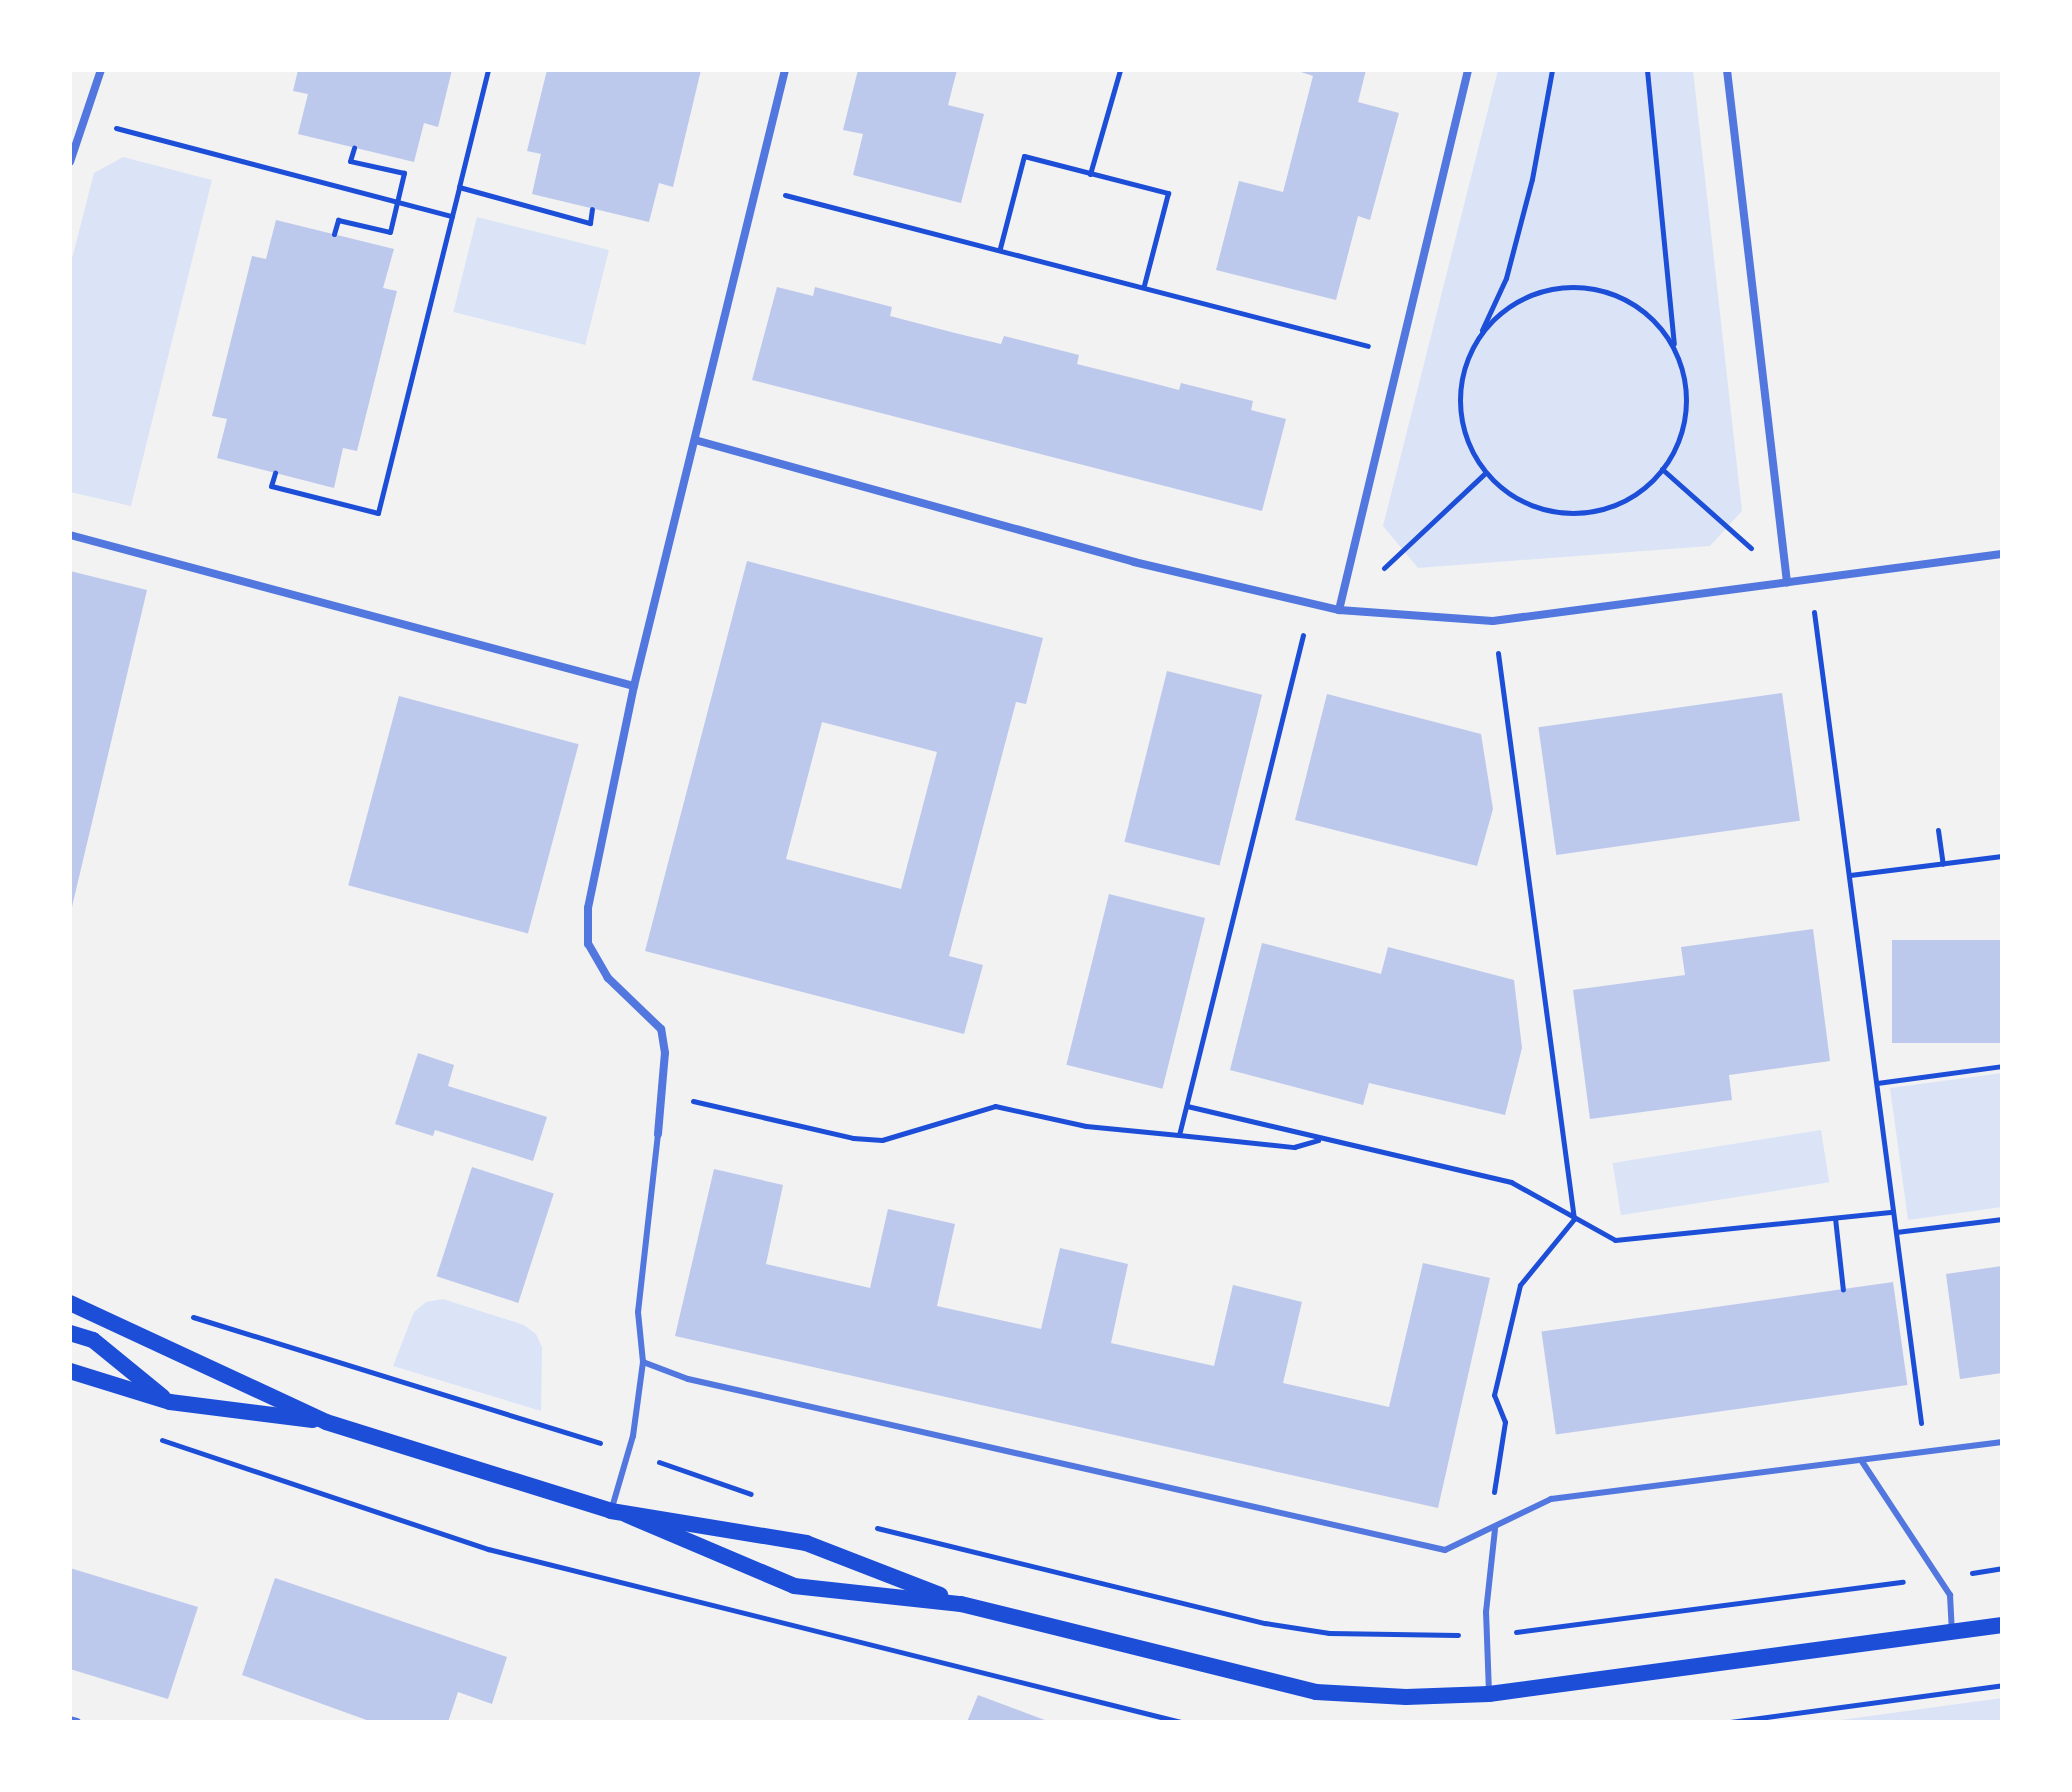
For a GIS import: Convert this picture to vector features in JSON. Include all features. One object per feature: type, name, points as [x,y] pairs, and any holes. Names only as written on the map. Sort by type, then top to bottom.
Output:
[{"type":"main road","points":[[70,1303],[326,1422],[619,1513],[794,1586],[961,1604]]},
{"type":"main road","points":[[70,1333],[93,1340],[170,1402]]},
{"type":"main road","points":[[70,1371],[170,1402],[326,1422]]},
{"type":"main road","points":[[619,1513],[806,1543],[961,1604],[1316,1692],[1406,1697],[1489,1694],[2002,1625]]},
{"type":"street","points":[[70,162],[101,70]]},
{"type":"street","points":[[658,1134],[665,1053],[661,1029],[608,978],[588,944],[588,908],[634,686],[785,70]]},
{"type":"street","points":[[1339,610],[1396,353],[1468,70]]},
{"type":"street","points":[[1727,70],[1787,582]]},
{"type":"street","points":[[695,440],[1310,607],[1339,610],[1493,621],[2002,554]]},
{"type":"street","points":[[70,535],[634,686]]},
{"type":"street","points":[[70,1720],[77,1722]]},
{"type":"lane","points":[[619,1513],[643,1362],[638,1312],[658,1134]]},
{"type":"lane","points":[[643,1362],[688,1379],[1445,1550],[1495,1529],[1551,1499],[2002,1442]]},
{"type":"lane","points":[[1861,1460],[1950,1595],[1952,1633]]},
{"type":"lane","points":[[1489,1694],[1486,1633],[1495,1529]]},
{"type":"path","points":[[275,473],[271,486],[378,513],[488,70]]},
{"type":"path","points":[[1090,174],[1120,70]]},
{"type":"path","points":[[1552,70],[1532,179],[1506,278],[1464,367],[1460,404],[1467,440],[1485,473],[1513,497],[1536,506],[1584,514],[1620,504],[1662,469],[1685,418],[1685,382],[1674,347],[1647,70]]},
{"type":"path","points":[[84,120],[452,216]]},
{"type":"path","points":[[334,234],[338,220],[390,232],[404,173],[350,161],[354,148]]},
{"type":"path","points":[[1000,248],[1024,156],[1168,193],[1144,285]]},
{"type":"path","points":[[459,187],[590,223],[592,209]]},
{"type":"path","points":[[758,188],[1144,285],[1396,353]]},
{"type":"path","points":[[1480,334],[1504,310],[1532,294],[1564,286],[1598,288],[1646,313],[1674,347]]},
{"type":"path","points":[[1662,469],[1787,582]]},
{"type":"path","points":[[1339,610],[1485,473]]},
{"type":"path","points":[[1810,579],[1924,1452]]},
{"type":"path","points":[[1179,1135],[1310,607]]},
{"type":"path","points":[[1493,621],[1574,1219],[1520,1285],[1494,1395],[1505,1422],[1494,1481],[1495,1529]]},
{"type":"path","points":[[1938,830],[1943,864]]},
{"type":"path","points":[[1850,875],[2002,856]]},
{"type":"path","points":[[1877,1083],[2002,1066]]},
{"type":"path","points":[[662,1094],[853,1138],[882,1140],[995,1106],[1086,1126],[1294,1147],[1319,1140]]},
{"type":"path","points":[[1187,1106],[1319,1140],[1511,1182],[1615,1240],[1893,1212]]},
{"type":"path","points":[[1835,1218],[1843,1290]]},
{"type":"path","points":[[1896,1232],[2002,1219]]},
{"type":"path","points":[[180,1312],[628,1452],[761,1497]]},
{"type":"path","points":[[152,1437],[488,1549],[1181,1722]]},
{"type":"path","points":[[871,1527],[1265,1623],[1329,1633],[1427,1637],[1670,1615],[2002,1568]]},
{"type":"path","points":[[1730,1722],[2002,1685]]},
{"type":"shaded area","points":[[1498,70],[1693,70],[1742,511],[1710,546],[1418,568],[1383,526]]},
{"type":"shaded area","points":[[123,157],[212,180],[131,506],[70,492],[70,266],[94,173]]},
{"type":"shaded area","points":[[477,217],[609,250],[585,345],[453,312]]},
{"type":"shaded area","points":[[2002,1073],[2002,1207],[1908,1220],[1890,1088]]},
{"type":"shaded area","points":[[1821,1130],[1829,1182],[1621,1215],[1613,1163]]},
{"type":"shaded area","points":[[443,1299],[524,1325],[536,1334],[542,1347],[541,1411],[393,1366],[414,1312],[426,1302]]},
{"type":"shaded area","points":[[2002,1698],[2002,1722],[1826,1722]]},
{"type":"building","points":[[298,70],[452,70],[438,127],[424,123],[414,162],[298,134],[308,94],[293,91]]},
{"type":"building","points":[[547,70],[701,70],[673,187],[659,183],[649,222],[532,194],[541,154],[527,151]]},
{"type":"building","points":[[858,70],[957,70],[948,105],[984,114],[961,203],[853,175],[863,134],[843,130]]},
{"type":"building","points":[[1295,70],[1366,70],[1358,102],[1399,113],[1370,220],[1358,216],[1336,300],[1216,270],[1239,181],[1283,192],[1313,76]]},
{"type":"building","points":[[276,220],[394,249],[383,288],[397,291],[357,451],[343,448],[334,488],[217,458],[227,419],[212,416],[252,256],[266,259]]},
{"type":"building","points":[[777,287],[813,296],[815,287],[892,307],[890,316],[955,333],[1001,344],[1004,336],[1079,355],[1077,364],[1179,390],[1181,383],[1253,401],[1251,410],[1286,419],[1262,511],[752,380]]},
{"type":"building","points":[[747,561],[1043,638],[1026,704],[1016,702],[949,956],[983,965],[964,1034],[645,951]],"holes":[[[822,722],[937,752],[901,889],[786,859]]]},
{"type":"building","points":[[70,571],[147,590],[71,911],[70,911]]},
{"type":"building","points":[[1167,671],[1262,695],[1220,865],[1124,842]]},
{"type":"building","points":[[1782,693],[1800,821],[1556,855],[1538,727]]},
{"type":"building","points":[[1327,694],[1481,734],[1493,809],[1477,866],[1295,820]]},
{"type":"building","points":[[399,696],[579,744],[528,933],[348,885]]},
{"type":"building","points":[[1109,894],[1205,918],[1162,1089],[1066,1065]]},
{"type":"building","points":[[1813,929],[1830,1061],[1729,1075],[1732,1100],[1590,1119],[1573,990],[1685,975],[1681,947]]},
{"type":"building","points":[[1892,940],[2002,940],[2002,1043],[1892,1043]]},
{"type":"building","points":[[1262,943],[1381,974],[1388,947],[1514,980],[1522,1048],[1505,1115],[1369,1083],[1363,1105],[1230,1070]]},
{"type":"building","points":[[418,1053],[454,1065],[448,1086],[547,1117],[533,1161],[435,1130],[433,1136],[395,1124]]},
{"type":"building","points":[[472,1167],[554,1194],[518,1303],[436,1276]]},
{"type":"building","points":[[714,1169],[783,1185],[766,1264],[870,1288],[888,1209],[955,1224],[937,1306],[1041,1329],[1060,1248],[1128,1264],[1111,1343],[1214,1366],[1233,1285],[1302,1302],[1283,1383],[1389,1407],[1423,1263],[1490,1278],[1438,1508],[675,1336]]},
{"type":"building","points":[[2002,1266],[2002,1373],[1960,1379],[1946,1274]]},
{"type":"building","points":[[1893,1282],[1907,1385],[1556,1434],[1541,1331]]},
{"type":"building","points":[[70,1568],[198,1607],[168,1699],[70,1669]]},
{"type":"building","points":[[275,1578],[507,1657],[492,1704],[458,1692],[448,1722],[372,1722],[242,1675]]},
{"type":"building","points":[[978,1695],[1050,1722],[967,1722]]}]
